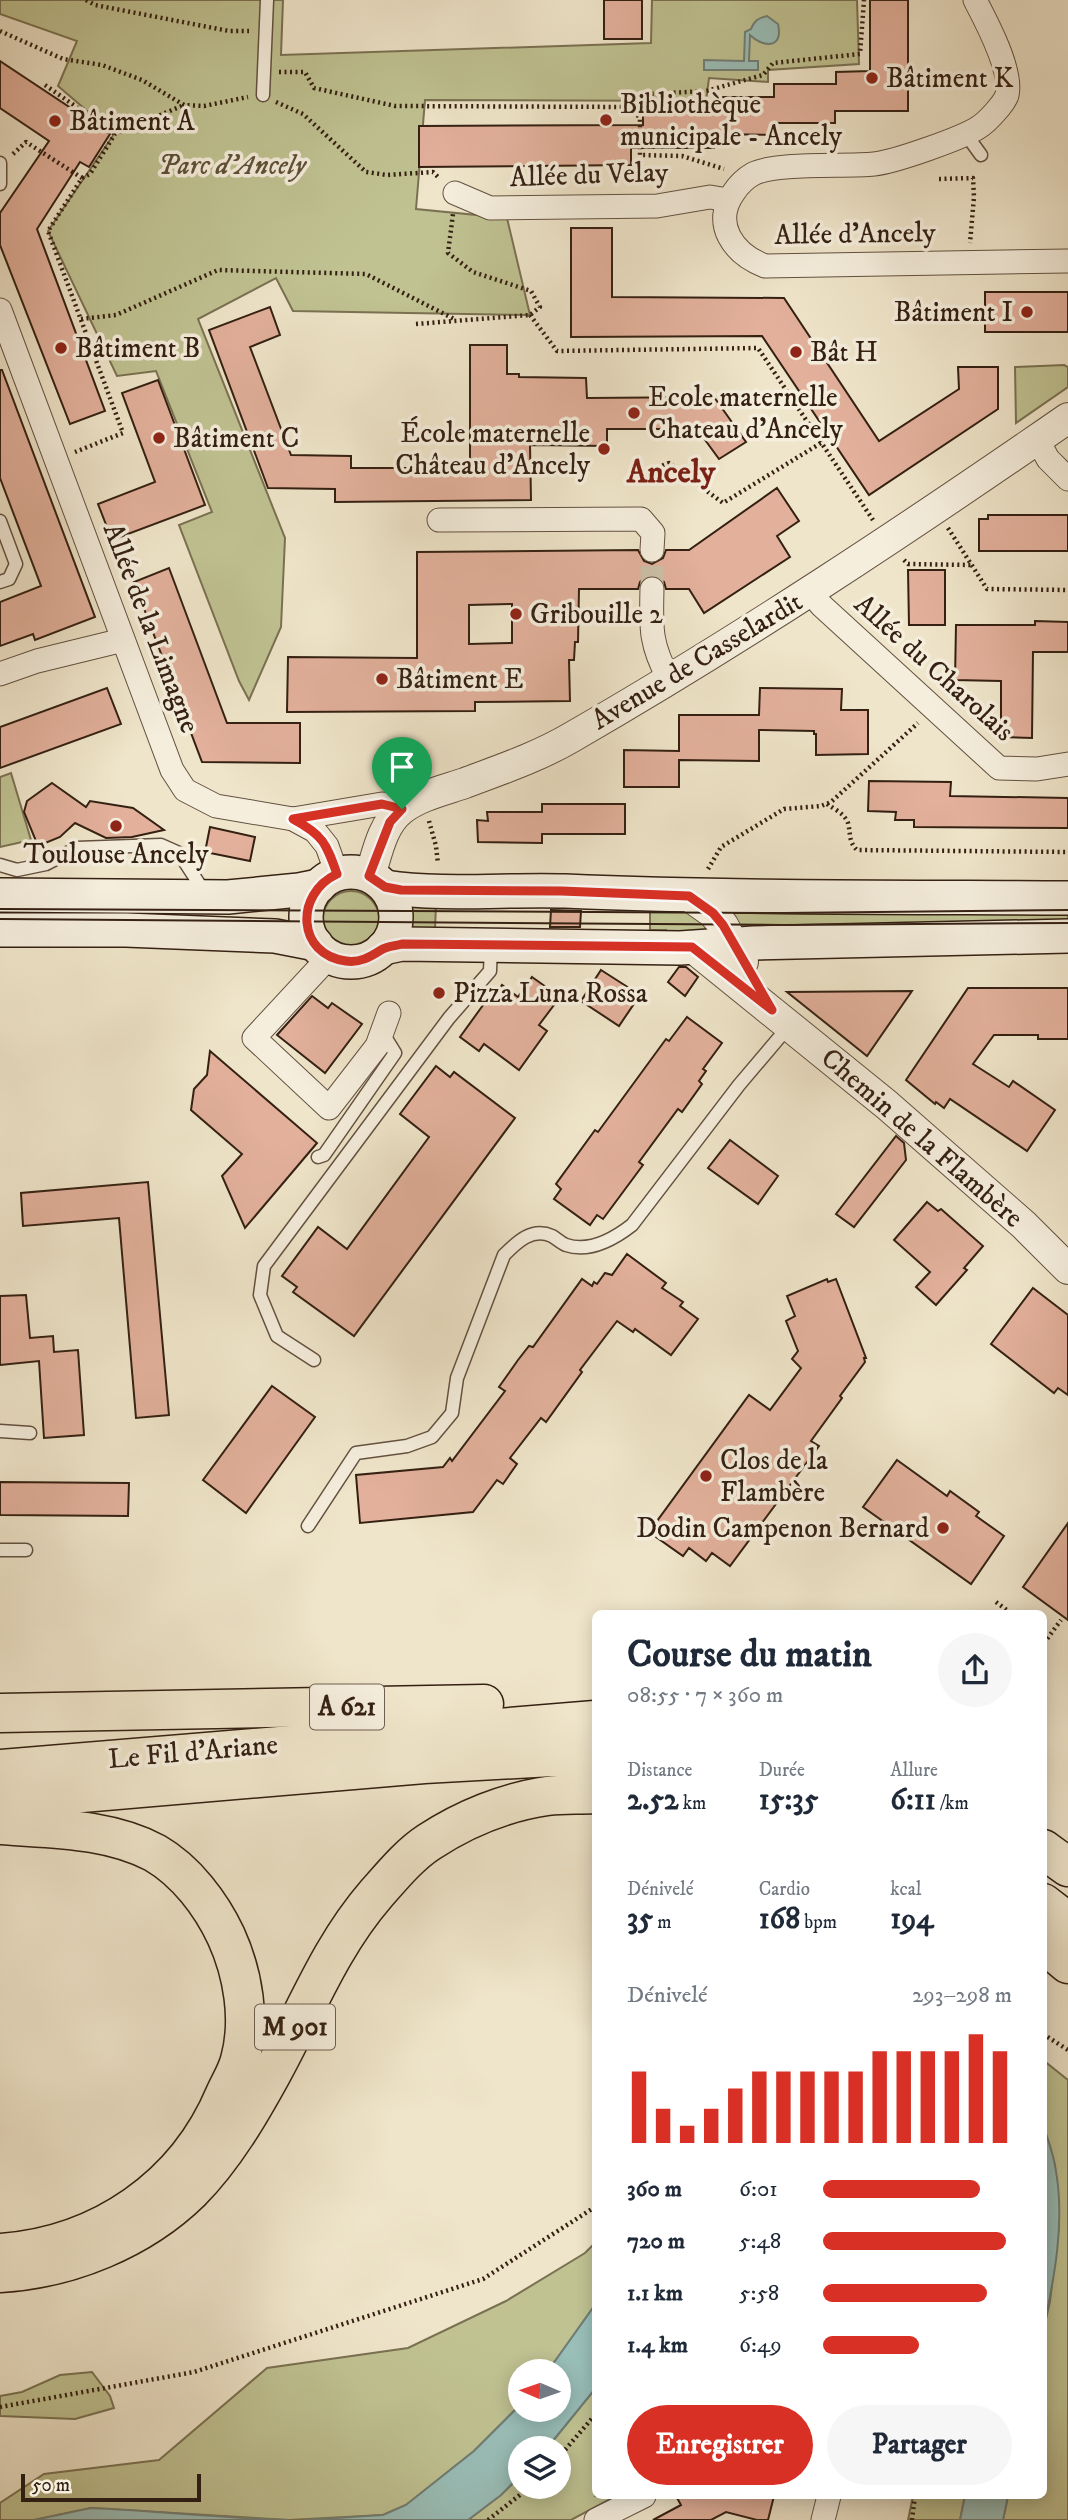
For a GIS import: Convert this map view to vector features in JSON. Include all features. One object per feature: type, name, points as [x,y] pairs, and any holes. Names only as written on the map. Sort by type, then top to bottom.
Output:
[{"type":"highway","name":"A 621","points":[[0,1713],[592,1703]]},
{"type":"highway","name":"Le Fil d'Ariane","points":[[0,1769],[592,1720]]},
{"type":"highway","name":"Le Fil d'Ariane","points":[[0,1800],[424,1764],[552,1757],[592,1758]]},
{"type":"highway","name":"M 901","points":[[0,2273],[26,2272],[91,2255],[146,2227],[191,2190],[231,2141],[272,2073],[325,1966],[358,1915],[397,1871],[427,1843],[460,1824],[499,1808],[547,1796],[592,1794]]},
{"type":"highway","points":[[0,1825],[77,1831],[133,1842],[157,1855],[187,1877],[218,1917],[232,1948],[242,1985],[245,2024],[240,2060],[214,2121],[177,2172],[141,2203],[111,2221],[51,2246],[0,2253]]},
{"type":"highway","points":[[1047,1852],[1068,1867]]},
{"type":"highway","points":[[1047,1906],[1068,1922]]},
{"type":"highway","points":[[1047,1946],[1068,1964]]},
{"type":"main road","points":[[10,887],[207,897],[299,890],[352,881],[427,891],[561,891],[698,884],[1068,898]]},
{"type":"main road","points":[[0,930],[126,930],[275,936],[323,950],[349,962],[362,961],[383,948],[392,937],[396,911],[392,898],[352,881],[311,897],[307,910],[310,933],[323,950]]},
{"type":"main road","points":[[383,948],[402,944],[692,947],[1068,936]]},
{"type":"street","points":[[728,200],[738,186],[753,174],[775,168],[877,164],[978,128],[992,116],[1007,95],[1005,71],[999,49],[975,0]]},
{"type":"street","name":"Allée du Velay","points":[[455,193],[490,208],[657,206],[710,197],[728,200]]},
{"type":"street","name":"Allée d'Ancely","points":[[728,200],[724,213],[725,230],[734,246],[747,259],[765,266],[1068,261]]},
{"type":"street","name":"Allée de la Limagne","points":[[0,310],[172,770],[185,790],[216,806],[293,819],[316,831],[352,881]]},
{"type":"street","name":"Avenue de Casselardit","points":[[415,815],[429,795],[556,747],[669,679],[810,592],[1068,418]]},
{"type":"street","points":[[1037,439],[1048,459],[1068,479]]},
{"type":"street","points":[[439,520],[641,519],[653,533],[652,550]]},
{"type":"street","points":[[652,589],[651,634],[657,657],[669,679]]},
{"type":"street","name":"Allée du Charolais","points":[[810,592],[999,768],[1037,769],[1068,764]]},
{"type":"street","points":[[0,674],[37,661],[123,640]]},
{"type":"street","points":[[293,819],[382,804],[415,815]]},
{"type":"street","points":[[352,881],[390,822],[415,815]]},
{"type":"street","name":"Chemin de la Flambère","points":[[698,884],[732,944],[781,1018]]},
{"type":"street","name":"Chemin de la Flambère","points":[[692,947],[934,1145],[1024,1225],[1068,1269]]},
{"type":"street","points":[[323,950],[254,1038],[329,1108],[377,1046],[386,1022]]},
{"type":"street","points":[[596,2520],[638,2499]]},
{"type":"street","points":[[823,2520],[828,2499]]},
{"type":"lane","points":[[263,95],[267,0]]},
{"type":"lane","points":[[965,133],[981,155]]},
{"type":"lane","points":[[0,184],[1,163]]},
{"type":"lane","points":[[0,521],[16,564],[9,579],[0,582]]},
{"type":"lane","points":[[0,865],[10,887],[76,848],[161,845],[179,853],[207,897]]},
{"type":"lane","points":[[314,1360],[277,1336],[260,1295],[264,1266],[449,1018],[490,971],[491,944]]},
{"type":"lane","points":[[308,1526],[356,1453],[407,1446],[432,1437],[452,1413],[457,1378],[504,1255],[520,1240],[538,1233],[550,1235],[566,1245],[583,1247],[613,1240],[632,1225],[739,1085],[781,1018]]},
{"type":"lane","points":[[318,1157],[324,1155],[395,1053],[386,1022]]},
{"type":"lane","points":[[0,1431],[30,1433]]},
{"type":"lane","points":[[0,1550],[26,1550]]},
{"type":"path","points":[[86,0],[95,5],[229,31],[267,31]]},
{"type":"path","points":[[748,178],[682,156],[640,155],[639,118],[630,107],[630,95],[706,91],[763,75],[773,63],[860,54],[864,0]]},
{"type":"path","points":[[0,31],[63,59],[102,65],[142,80],[184,105]]},
{"type":"path","points":[[264,72],[305,72],[314,88],[395,106],[630,107]]},
{"type":"path","points":[[45,85],[115,134]]},
{"type":"path","points":[[56,459],[123,433],[48,231],[82,178],[90,174],[115,134],[184,105],[204,106],[263,95],[303,114],[366,173],[387,175],[433,172],[455,193],[448,253],[472,272],[531,291],[540,307],[530,315],[416,324]]},
{"type":"path","points":[[1,163],[26,142],[82,178]]},
{"type":"path","points":[[939,178],[972,178],[974,197],[970,247]]},
{"type":"path","points":[[81,318],[116,315],[218,270],[366,274],[457,321]]},
{"type":"path","points":[[530,315],[557,351],[758,348],[887,541],[908,564],[971,565]]},
{"type":"path","points":[[642,474],[669,463],[723,503],[821,443]]},
{"type":"path","points":[[936,507],[987,589],[1068,590]]},
{"type":"path","points":[[698,884],[721,847],[784,809],[827,804],[909,731]]},
{"type":"path","points":[[827,804],[847,821],[850,843],[857,850],[1068,852]]},
{"type":"path","points":[[415,815],[436,846],[438,868]]},
{"type":"path","points":[[996,1602],[1007,1610]]},
{"type":"path","points":[[1047,1638],[1061,1620]]},
{"type":"path","points":[[1047,2037],[1068,2050]]},
{"type":"path","points":[[0,2407],[194,2372],[483,2280],[592,2209]]},
{"type":"path","points":[[571,2443],[592,2418]]},
{"type":"path","points":[[488,2520],[515,2499]]},
{"type":"path","points":[[912,2520],[915,2499]]},
{"type":"green space","name":"Parc d'Ancely","points":[[0,0],[283,0],[281,55],[651,43],[652,0],[857,0],[859,64],[768,70],[768,82],[709,78],[706,101],[425,100],[416,209],[507,218],[530,315],[293,311],[276,278],[198,319],[285,538],[281,627],[249,700],[239,681],[179,525],[212,512],[156,371],[117,376],[48,231],[114,134],[58,86],[77,41],[0,14]]},
{"type":"green space","points":[[1015,367],[1068,367],[1068,387],[1016,423]]},
{"type":"green space","points":[[11,773],[31,840],[0,847],[0,777]]},
{"type":"green space","points":[[345,891],[357,891],[367,895],[375,903],[379,919],[375,935],[367,943],[357,947],[345,947],[335,943],[327,935],[323,925],[323,913],[327,903],[335,895]]},
{"type":"green space","points":[[720,905],[1068,906],[1068,927],[744,936]]},
{"type":"green space","points":[[404,906],[436,906],[435,928],[405,928]]},
{"type":"green space","points":[[650,908],[688,908],[716,929],[666,940],[666,930],[650,930]]},
{"type":"green space","points":[[1047,2063],[1068,2080],[1068,2520],[1003,2520],[1007,2499],[1047,2499],[1047,2314],[1059,2223],[1055,2166],[1047,2138]]},
{"type":"green space","points":[[592,2246],[592,2309],[557,2359],[508,2359],[508,2417],[474,2451],[406,2505],[383,2515],[289,2520],[91,2508],[34,2520],[0,2520],[0,2503],[44,2474],[159,2460],[267,2368],[408,2348],[506,2301],[585,2253]]},
{"type":"green space","points":[[92,2372],[110,2396],[114,2408],[75,2419],[0,2416],[0,2396],[22,2392],[60,2375]]},
{"type":"green space","points":[[592,2393],[592,2499],[610,2499],[571,2520],[468,2520],[508,2488],[508,2499],[571,2499],[571,2436],[557,2436],[571,2422]]},
{"type":"green space","points":[[912,2499],[964,2499],[960,2520],[908,2520]]},
{"type":"water","points":[[767,16],[778,24],[778,38],[771,44],[766,44],[750,35],[749,61],[758,61],[758,70],[704,70],[704,60],[744,61],[745,32],[751,29],[757,20]]},
{"type":"water","points":[[1047,2137],[1058,2186],[1059,2228],[1047,2311]]},
{"type":"water","points":[[592,2309],[592,2393],[571,2418],[571,2359],[557,2359]]},
{"type":"water","points":[[508,2417],[508,2422],[568,2422],[557,2436],[508,2436],[508,2488],[468,2520],[305,2520],[383,2515],[406,2505],[474,2451]]},
{"type":"water","points":[[964,2499],[1007,2499],[1003,2520],[960,2520]]},
{"type":"water","points":[[91,2508],[240,2518],[289,2520],[34,2520]]},
{"type":"building","points":[[604,0],[642,0],[642,39],[604,39]]},
{"type":"building","points":[[870,0],[908,0],[908,111],[835,111],[835,123],[774,123],[774,135],[715,134],[714,148],[631,148],[631,165],[419,167],[419,126],[643,125],[643,109],[714,109],[714,97],[774,97],[774,84],[836,84],[836,72],[870,71]]},
{"type":"building","name":"Bâtiment B","points":[[0,61],[110,134],[89,167],[80,162],[37,229],[105,411],[70,424],[0,245],[0,213],[49,141],[0,108]]},
{"type":"building","name":"Bât H","points":[[571,228],[612,228],[612,297],[784,298],[879,441],[959,389],[958,367],[998,367],[998,409],[869,495],[762,336],[571,337]]},
{"type":"building","name":"Bâtiment I","points":[[985,292],[1068,292],[1068,332],[985,332]]},
{"type":"building","points":[[270,307],[280,335],[250,347],[291,455],[351,456],[351,468],[470,468],[470,345],[507,345],[507,374],[519,374],[519,377],[586,378],[587,398],[714,397],[746,442],[719,459],[697,429],[607,429],[607,446],[530,445],[531,500],[335,502],[335,489],[268,488],[209,330]]},
{"type":"building","points":[[0,370],[95,617],[35,640],[33,634],[0,646],[0,602],[41,586],[0,478]]},
{"type":"building","name":"Bâtiment C","points":[[158,380],[205,505],[112,540],[98,504],[155,482],[122,393]]},
{"type":"building","points":[[777,488],[799,521],[777,536],[790,557],[704,613],[689,589],[666,589],[664,582],[653,575],[645,577],[638,589],[579,589],[578,642],[575,642],[574,660],[569,660],[570,701],[475,702],[475,711],[287,712],[288,657],[417,658],[417,552],[638,550],[644,561],[652,564],[663,558],[666,550],[689,550]],"holes":[[[512,604],[512,643],[469,644],[469,605]]]},
{"type":"building","points":[[988,515],[1068,515],[1068,551],[979,551],[979,519],[988,519]]},
{"type":"building","points":[[169,568],[227,723],[300,723],[300,763],[202,762],[134,582]]},
{"type":"building","points":[[908,570],[945,570],[945,625],[909,625]]},
{"type":"building","points":[[1035,621],[1068,622],[1068,652],[1033,652],[1032,738],[1001,737],[1001,681],[955,680],[956,625],[1035,625]]},
{"type":"building","points":[[107,688],[121,724],[0,768],[0,727]]},
{"type":"building","points":[[760,688],[842,689],[841,710],[868,710],[868,754],[816,755],[814,731],[759,730],[759,761],[679,760],[679,787],[624,787],[624,750],[679,751],[679,715],[759,715]]},
{"type":"building","points":[[869,781],[951,782],[950,796],[1068,798],[1068,828],[914,827],[914,820],[895,820],[896,812],[868,811]]},
{"type":"building","points":[[52,783],[86,807],[90,801],[133,808],[164,830],[132,837],[106,838],[75,823],[60,837],[38,846],[24,812],[27,801]]},
{"type":"building","points":[[542,804],[625,804],[625,834],[542,834],[542,843],[478,842],[477,820],[488,821],[487,812],[542,812]]},
{"type":"building","points":[[210,827],[255,837],[250,861],[205,852]]},
{"type":"building","points":[[551,910],[581,911],[580,927],[550,927]]},
{"type":"building","points":[[679,967],[686,967],[698,977],[685,996],[668,982]]},
{"type":"building","points":[[601,970],[640,995],[619,1026],[581,1001]]},
{"type":"building","points":[[532,977],[560,997],[539,1025],[547,1031],[519,1070],[484,1044],[479,1051],[460,1037],[486,1001],[489,1003],[502,985],[518,997]]},
{"type":"building","points":[[968,988],[1068,988],[1068,1039],[1038,1039],[1038,1035],[994,1035],[973,1064],[1009,1087],[1013,1081],[1055,1110],[1027,1151],[950,1099],[944,1108],[936,1102],[935,1104],[906,1080]]},
{"type":"building","points":[[912,991],[867,1056],[787,992]]},
{"type":"building","points":[[312,996],[328,1008],[332,1003],[362,1024],[325,1073],[277,1035]]},
{"type":"building","points":[[687,1017],[722,1043],[703,1069],[706,1071],[699,1081],[702,1084],[682,1112],[678,1109],[639,1162],[643,1165],[603,1219],[597,1215],[590,1225],[554,1199],[561,1189],[556,1184],[666,1039],[669,1041]]},
{"type":"building","points":[[210,1051],[317,1143],[245,1228],[222,1176],[242,1154],[191,1110],[194,1089],[207,1075]]},
{"type":"building","points":[[436,1066],[450,1077],[454,1072],[515,1118],[354,1336],[293,1292],[297,1287],[282,1276],[318,1227],[347,1249],[429,1137],[400,1114]]},
{"type":"building","points":[[896,1136],[904,1143],[906,1160],[854,1227],[836,1214]]},
{"type":"building","points":[[730,1140],[778,1176],[758,1204],[708,1168]]},
{"type":"building","points":[[148,1182],[169,1415],[136,1418],[119,1218],[23,1226],[21,1193]]},
{"type":"building","points":[[927,1202],[938,1211],[941,1209],[983,1246],[964,1268],[967,1270],[936,1305],[916,1287],[930,1272],[894,1240]]},
{"type":"building","points":[[627,1254],[666,1283],[662,1288],[683,1302],[680,1306],[698,1319],[671,1355],[635,1329],[633,1332],[617,1321],[546,1422],[541,1418],[510,1458],[517,1464],[503,1484],[497,1480],[473,1512],[360,1523],[356,1475],[443,1467],[450,1458],[452,1461],[505,1391],[499,1387],[518,1360],[529,1346],[533,1347],[582,1279],[592,1286],[594,1282],[597,1284],[605,1273],[612,1275]]},
{"type":"building","points":[[827,1279],[828,1282],[836,1279],[866,1358],[865,1362],[811,1441],[819,1446],[730,1566],[712,1553],[706,1561],[689,1548],[683,1556],[649,1532],[749,1395],[770,1410],[801,1368],[792,1359],[798,1351],[786,1321],[795,1316],[787,1296]]},
{"type":"building","points":[[1033,1288],[1068,1315],[1068,1395],[1058,1388],[1054,1393],[991,1344]]},
{"type":"building","points":[[26,1295],[30,1338],[53,1336],[54,1352],[78,1350],[84,1435],[44,1438],[39,1361],[0,1365],[0,1296]]},
{"type":"building","points":[[272,1386],[315,1417],[246,1513],[203,1480]]},
{"type":"building","name":"Dodin Campenon Bernard","points":[[897,1460],[947,1496],[950,1491],[979,1512],[976,1516],[1004,1536],[971,1584],[863,1507]]},
{"type":"building","points":[[0,1482],[129,1483],[128,1516],[0,1515]]},
{"type":"building","points":[[1068,1523],[1068,1620],[1023,1587]]},
{"type":"building","points":[[678,2499],[773,2499],[768,2520],[726,2512],[711,2520],[653,2520],[681,2505]]},
{"type":"tunnel","points":[[652,550],[652,589]]},
{"type":"tram line","points":[[0,909],[783,913],[1068,910]]},
{"type":"tram line","points":[[0,919],[783,925],[1068,923]]},
{"type":"place","name":"Bâtiment K","points":[[872,78]]},
{"type":"place","name":"Bibliothèque municipale - Ancely","points":[[606,120]]},
{"type":"place","name":"Bâtiment A","points":[[55,121]]},
{"type":"place","name":"Bâtiment I","points":[[1027,312]]},
{"type":"place","name":"Bâtiment B","points":[[61,348]]},
{"type":"place","name":"Bât H","points":[[796,352]]},
{"type":"place","name":"Ecole maternelle Chateau d'Ancely","points":[[634,413]]},
{"type":"place","name":"Bâtiment C","points":[[159,438]]},
{"type":"place","name":"École maternelle Château d'Ancely","points":[[604,449]]},
{"type":"place","name":"Gribouille 2","points":[[516,614]]},
{"type":"place","name":"Bâtiment E","points":[[382,679]]},
{"type":"place","name":"Toulouse Ancely","points":[[116,826]]},
{"type":"place","name":"Pizza Luna Rossa","points":[[439,993]]},
{"type":"place","name":"Clos de la Flambère","points":[[706,1476]]},
{"type":"place","name":"Dodin Campenon Bernard","points":[[943,1528]]},
{"type":"district","name":"Ancely","points":[[671,473]]},
{"type":"route","points":[[382,804],[402,809],[390,822],[369,876],[385,887],[427,891],[561,891],[689,896],[713,913],[723,925],[772,1010],[692,947],[402,944],[383,948],[362,961],[349,962],[325,953],[310,933],[307,910],[311,897],[319,886],[337,874],[327,846],[316,831],[293,819],[382,804]]}]
